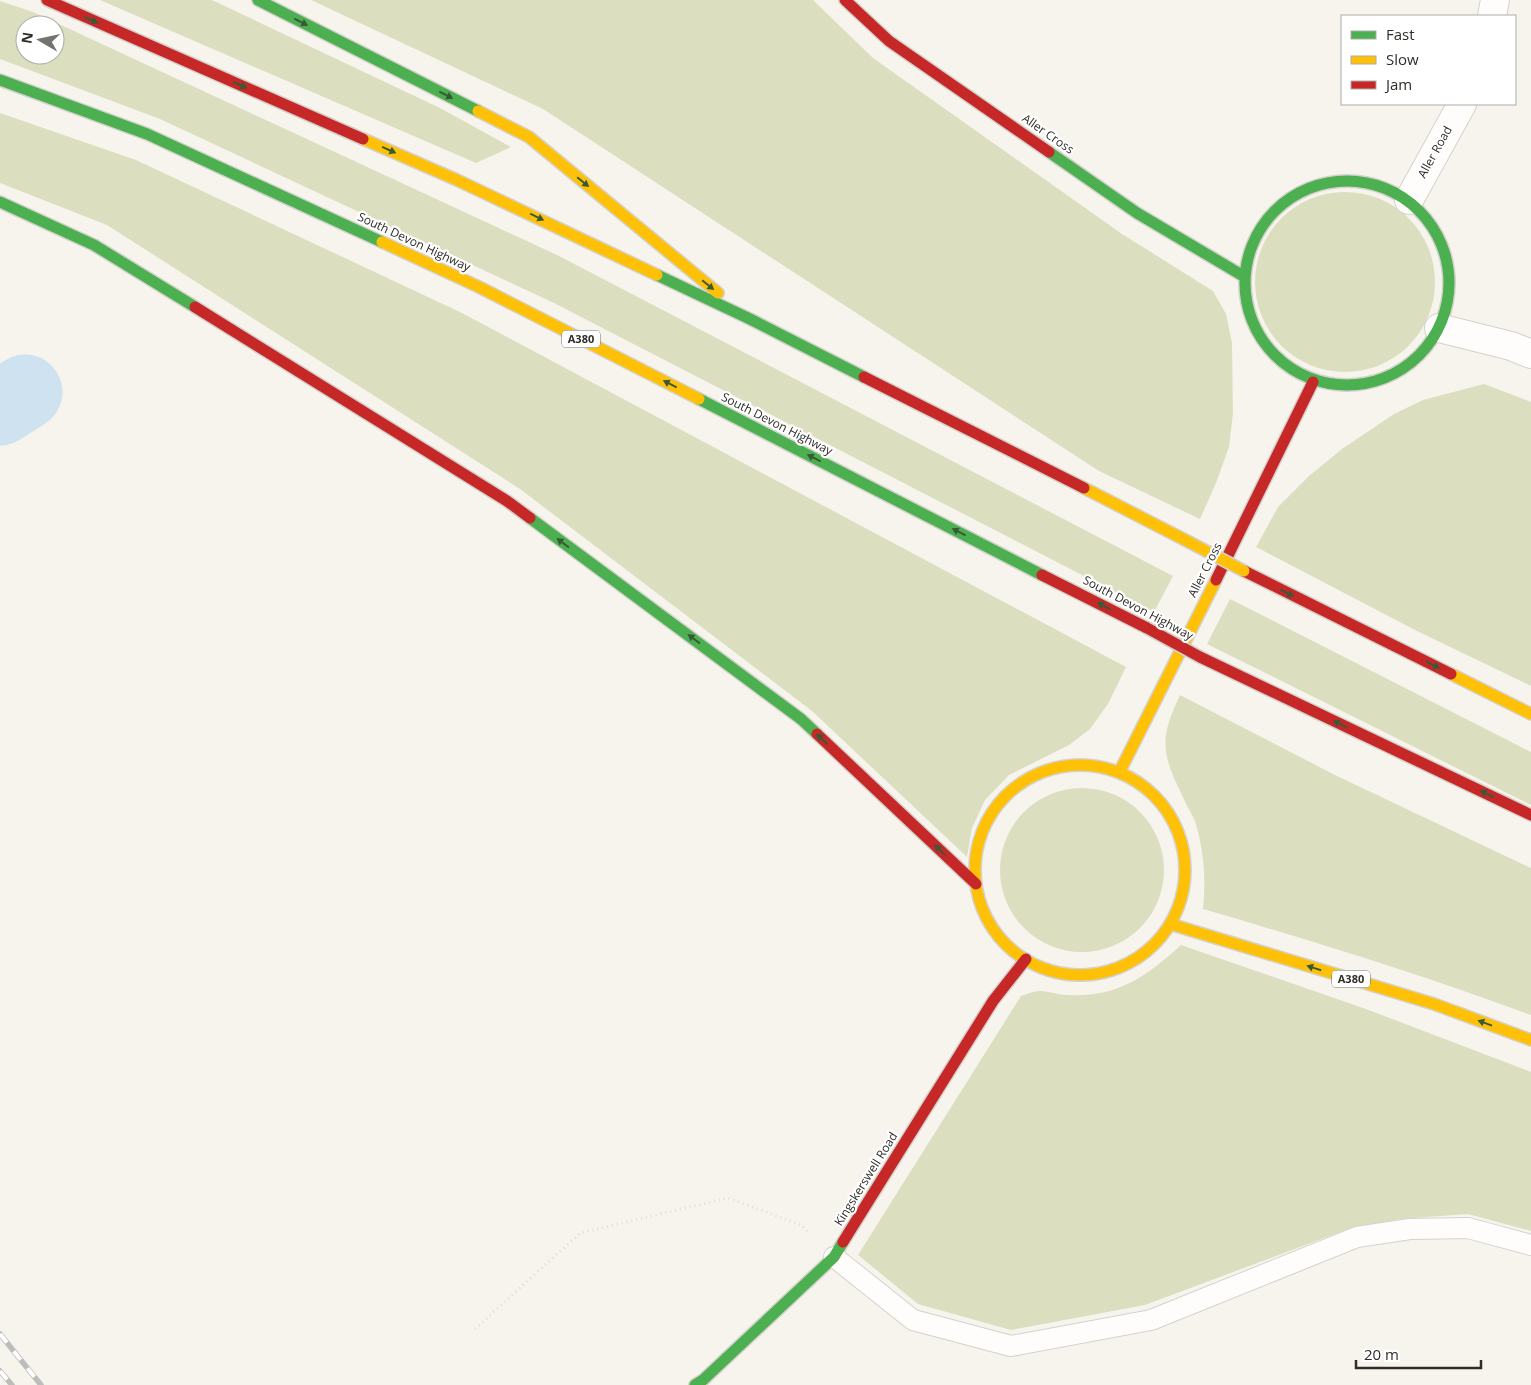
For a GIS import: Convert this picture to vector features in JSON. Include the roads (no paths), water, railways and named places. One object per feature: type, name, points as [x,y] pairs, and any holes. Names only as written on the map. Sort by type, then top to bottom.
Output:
[{"type":"main road","points":[[47,0],[457,180],[750,319],[1244,571],[1531,714]]},
{"type":"main road","points":[[258,0],[529,138],[750,319]]},
{"type":"main road","name":"Aller Cross","points":[[845,0],[889,41],[1129,208],[1245,276]]},
{"type":"main road","name":"South Devon Highway","points":[[0,80],[147,134],[479,287],[1147,628],[1200,657],[1531,815]]},
{"type":"main road","points":[[1347,180],[1379,186],[1409,200],[1429,221],[1442,245],[1449,272],[1448,301],[1439,328],[1421,355],[1394,374],[1360,385],[1336,386],[1313,382],[1280,361],[1258,333],[1246,300],[1245,276],[1254,242],[1273,212],[1309,188],[1347,180]]},
{"type":"main road","points":[[0,202],[94,244],[507,501],[801,719],[976,884]]},
{"type":"main road","name":"Aller Cross","points":[[1120,771],[1261,491],[1313,382]]},
{"type":"main road","points":[[1078,765],[1100,766],[1120,771],[1141,784],[1164,806],[1179,834],[1185,864],[1182,895],[1170,924],[1151,948],[1143,954],[1126,965],[1098,974],[1068,975],[1039,967],[1026,959],[1006,942],[986,919],[976,884],[977,848],[990,816],[1013,789],[1044,771],[1078,765]]},
{"type":"main road","name":"A380","points":[[1170,924],[1434,1004],[1531,1040]]},
{"type":"main road","name":"Kingskerswell Road","points":[[695,1385],[703,1380],[834,1257],[993,1001],[1026,959]]},
{"type":"street","points":[[1492,15],[1495,0]]},
{"type":"street","name":"Aller Road","points":[[1409,200],[1461,105]]},
{"type":"street","points":[[1439,328],[1511,346],[1531,354]]},
{"type":"lane","points":[[834,1257],[913,1320],[1011,1346],[1151,1320],[1357,1237],[1410,1230],[1468,1228],[1531,1245]]},
{"type":"waterway","points":[[0,408],[25,392]]},
{"type":"railway","points":[[0,1334],[41,1385]]},
{"type":"railway","points":[[0,1371],[12,1385]]}]
